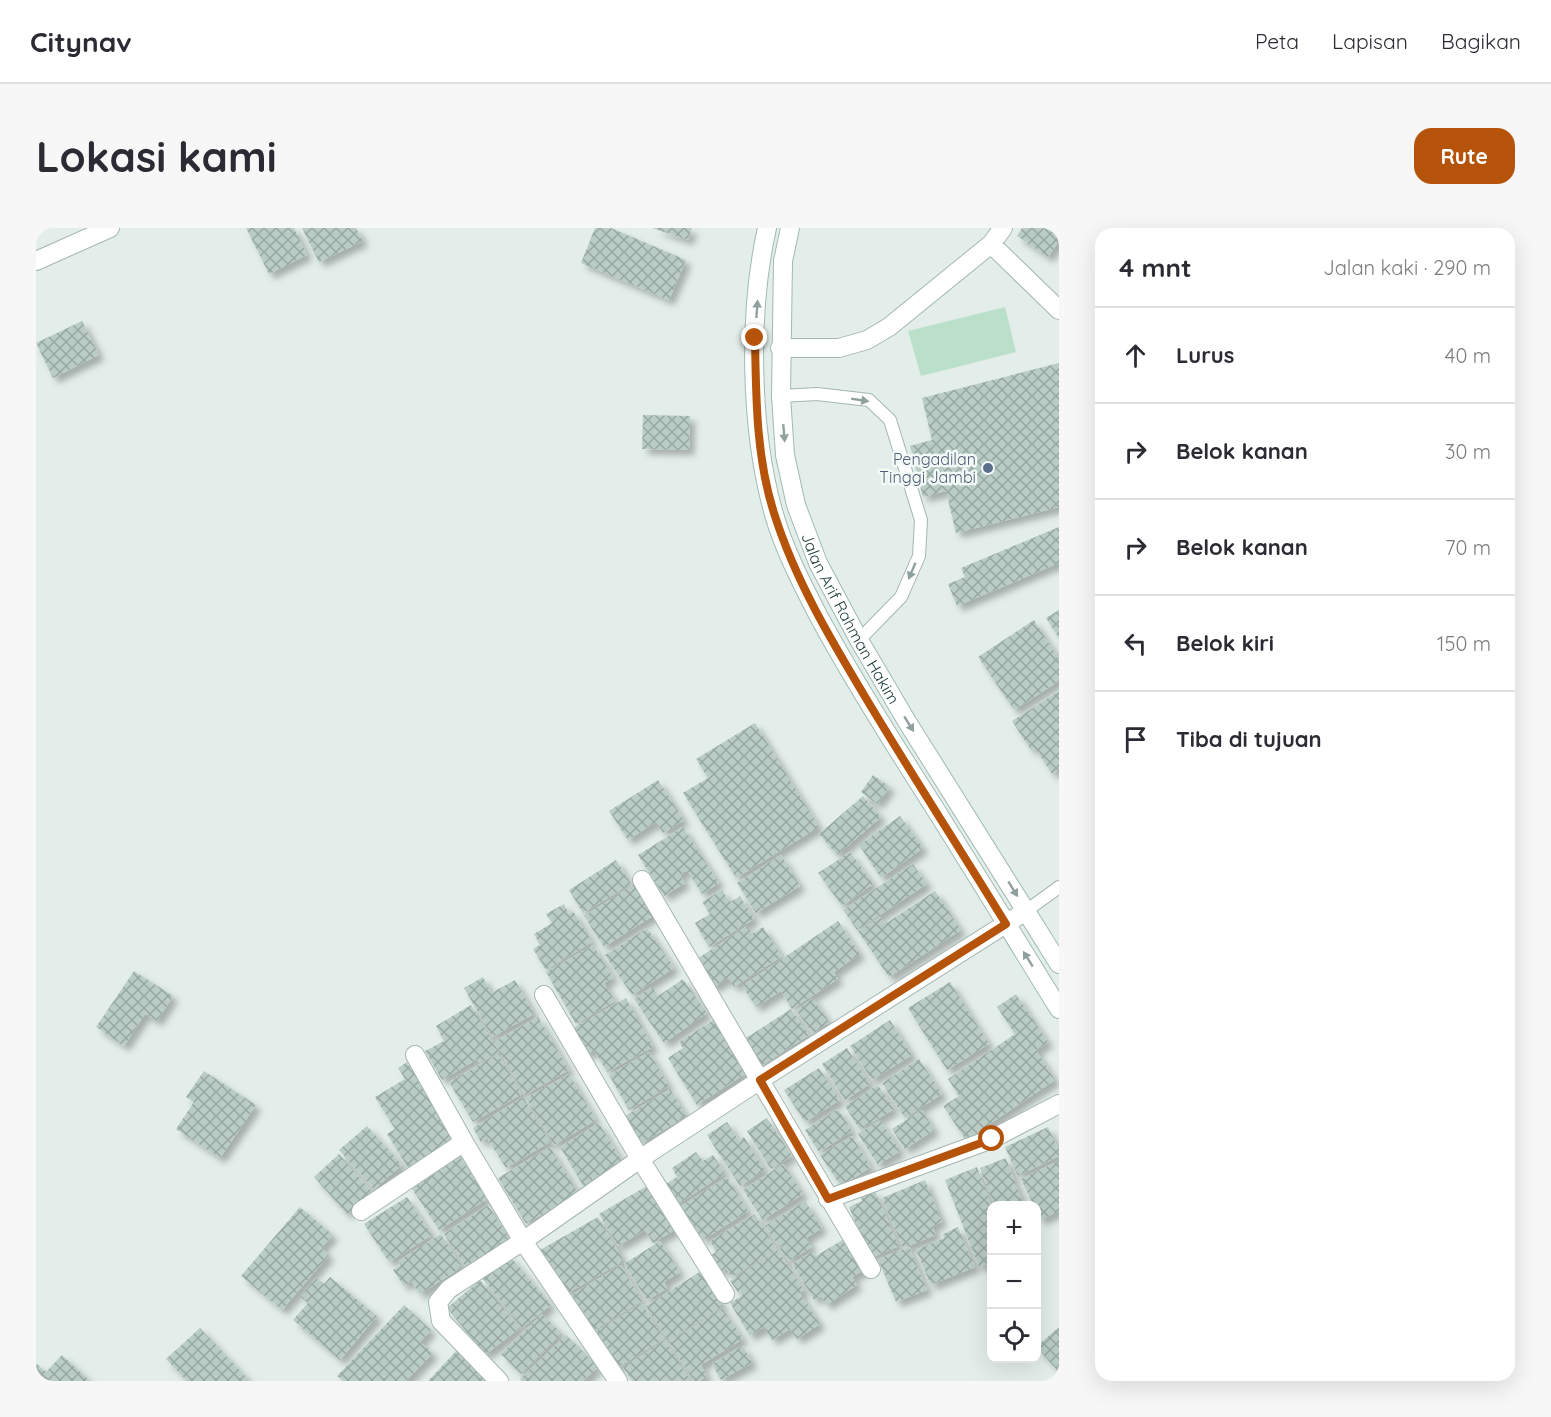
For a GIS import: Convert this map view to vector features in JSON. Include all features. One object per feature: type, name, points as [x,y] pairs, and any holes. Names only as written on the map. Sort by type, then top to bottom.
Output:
[{"type":"street","points":[[36,261],[110,228]]},
{"type":"street","name":"Jalan Arif Rahman Hakim","points":[[766,228],[760,258],[755,338],[756,402],[762,458],[774,512],[796,573],[838,651],[1059,1009]]},
{"type":"street","name":"Jalan Arif Rahman Hakim","points":[[790,228],[783,261],[781,396],[785,454],[796,505],[818,563],[859,640],[906,720],[1059,964]]},
{"type":"street","points":[[780,348],[839,348],[867,340],[889,327],[991,244],[1003,228]]},
{"type":"street","points":[[991,244],[1059,310]]},
{"type":"street","points":[[642,880],[871,1269]]},
{"type":"street","points":[[499,1381],[441,1321],[438,1302],[449,1289],[760,1080],[1026,911]]},
{"type":"street","points":[[544,996],[640,1159],[725,1294]]},
{"type":"street","points":[[416,1055],[523,1241],[618,1381]]},
{"type":"street","points":[[828,1199],[992,1139],[1059,1104]]},
{"type":"street","points":[[361,1211],[464,1142]]},
{"type":"lane","points":[[781,396],[818,394],[868,400],[890,420],[921,520],[919,556],[901,597],[859,640]]},
{"type":"lane","points":[[1026,911],[1059,887]]},
{"type":"green space","points":[[1005,307],[1016,352],[921,376],[908,331]]},
{"type":"building","points":[[246,228],[294,228],[307,255],[269,274]]},
{"type":"building","points":[[302,228],[356,228],[363,241],[319,262]]},
{"type":"building","points":[[595,228],[611,228],[686,260],[669,300],[581,263]]},
{"type":"building","points":[[652,228],[692,228],[688,240]]},
{"type":"building","points":[[1022,228],[1059,228],[1059,241],[1048,257],[1017,236]]},
{"type":"building","points":[[82,321],[99,355],[53,378],[36,343]]},
{"type":"building","name":"Pengadilan Tinggi Jambi","points":[[1059,363],[1059,507],[956,533],[946,491],[923,497],[910,446],[932,440],[922,398]]},
{"type":"building","points":[[643,415],[690,416],[689,450],[642,449]]},
{"type":"building","points":[[1059,527],[1059,563],[957,606],[948,584],[965,577],[961,568]]},
{"type":"building","points":[[1059,610],[1059,638],[1046,618]]},
{"type":"building","points":[[1034,620],[1059,659],[1059,681],[1014,710],[978,657]]},
{"type":"building","points":[[1059,691],[1059,770],[1052,774],[1035,748],[1031,750],[1012,721]]},
{"type":"building","points":[[755,723],[819,827],[736,878],[683,793],[708,778],[696,759]]},
{"type":"building","points":[[873,775],[890,787],[877,804],[861,792]]},
{"type":"building","points":[[658,780],[684,820],[663,833],[656,822],[628,840],[609,811]]},
{"type":"building","points":[[863,796],[881,817],[837,855],[819,834]]},
{"type":"building","points":[[900,816],[923,848],[881,878],[859,845]]},
{"type":"building","points":[[683,827],[719,883],[702,894],[687,870],[680,875],[685,883],[664,896],[638,855]]},
{"type":"building","points":[[850,852],[873,884],[842,906],[818,873]]},
{"type":"building","points":[[781,855],[800,886],[756,913],[737,883]]},
{"type":"building","points":[[616,860],[631,884],[583,913],[569,890]]},
{"type":"building","points":[[913,864],[927,884],[857,930],[843,910]]},
{"type":"building","points":[[636,883],[656,914],[604,947],[584,916]]},
{"type":"building","points":[[722,890],[730,902],[740,896],[754,919],[709,947],[695,923],[710,914],[702,902]]},
{"type":"building","points":[[935,891],[961,930],[889,977],[858,931],[880,917],[885,924]]},
{"type":"building","points":[[564,904],[569,914],[573,911],[592,942],[546,970],[533,949],[540,945],[534,934],[552,923],[546,914]]},
{"type":"building","points":[[838,921],[860,954],[834,972],[838,979],[792,1009],[781,991],[756,1007],[742,986]]},
{"type":"building","points":[[747,926],[752,934],[763,927],[782,956],[734,987],[728,978],[712,988],[694,961]]},
{"type":"building","points":[[647,928],[674,968],[632,995],[605,955]]},
{"type":"building","points":[[593,945],[613,978],[604,983],[615,1001],[576,1024],[546,972]]},
{"type":"building","points":[[134,971],[173,996],[157,1021],[145,1014],[124,1046],[96,1027]]},
{"type":"building","points":[[483,977],[491,993],[515,980],[534,1014],[492,1037],[464,988]]},
{"type":"building","points":[[683,979],[707,1013],[664,1043],[634,999],[652,987],[658,996]]},
{"type":"building","points":[[950,982],[989,1044],[947,1070],[908,1008]]},
{"type":"building","points":[[1016,994],[1048,1042],[1036,1050],[1055,1080],[966,1140],[943,1106],[959,1096],[948,1079],[1015,1034],[997,1007]]},
{"type":"building","points":[[626,998],[653,1047],[607,1072],[594,1050],[586,1055],[571,1029]]},
{"type":"building","points":[[813,998],[829,1022],[813,1034],[796,1010]]},
{"type":"building","points":[[471,1005],[499,1052],[479,1063],[477,1059],[442,1080],[425,1051],[444,1041],[436,1026]]},
{"type":"building","points":[[791,1009],[809,1035],[761,1066],[743,1040]]},
{"type":"building","points":[[538,1017],[569,1070],[525,1095],[494,1042]]},
{"type":"building","points":[[718,1017],[742,1056],[736,1060],[745,1074],[697,1105],[668,1058],[683,1048],[679,1042]]},
{"type":"building","points":[[890,1020],[912,1055],[872,1080],[850,1046]]},
{"type":"building","points":[[847,1048],[870,1084],[845,1100],[822,1064]]},
{"type":"building","points":[[649,1052],[669,1086],[629,1110],[609,1075]]},
{"type":"building","points":[[498,1054],[522,1094],[473,1122],[449,1082]]},
{"type":"building","points":[[919,1059],[942,1094],[905,1118],[882,1083]]},
{"type":"building","points":[[407,1062],[457,1143],[410,1171],[387,1134],[395,1129],[375,1097],[405,1079],[398,1068]]},
{"type":"building","points":[[819,1068],[840,1100],[805,1122],[784,1090]]},
{"type":"building","points":[[204,1071],[256,1105],[220,1158],[176,1129],[194,1102],[186,1097]]},
{"type":"building","points":[[569,1074],[596,1120],[554,1145],[526,1098]]},
{"type":"building","points":[[878,1085],[894,1109],[860,1130],[845,1106]]},
{"type":"building","points":[[670,1089],[686,1116],[641,1144],[625,1116]]},
{"type":"building","points":[[523,1097],[550,1142],[506,1168],[487,1138],[481,1142],[473,1128]]},
{"type":"building","points":[[838,1109],[852,1131],[819,1152],[805,1130]]},
{"type":"building","points":[[922,1110],[934,1130],[905,1149],[892,1129]]},
{"type":"building","points":[[767,1118],[792,1156],[771,1169],[747,1131]]},
{"type":"building","points":[[880,1120],[900,1151],[878,1165],[858,1134]]},
{"type":"building","points":[[727,1122],[739,1141],[744,1137],[765,1170],[740,1186],[707,1135]]},
{"type":"building","points":[[599,1123],[623,1163],[584,1187],[560,1147]]},
{"type":"building","points":[[367,1126],[402,1165],[374,1189],[339,1150]]},
{"type":"building","points":[[1048,1127],[1059,1150],[1059,1156],[1018,1176],[1005,1147]]},
{"type":"building","points":[[852,1136],[871,1167],[841,1186],[820,1155]]},
{"type":"building","points":[[550,1147],[578,1193],[526,1224],[498,1178]]},
{"type":"building","points":[[696,1152],[703,1161],[713,1155],[725,1173],[674,1207],[661,1187],[677,1177],[672,1168]]},
{"type":"building","points":[[458,1153],[487,1199],[439,1230],[409,1184]]},
{"type":"building","points":[[339,1154],[372,1192],[347,1214],[314,1177]]},
{"type":"building","points":[[1006,1158],[1022,1201],[992,1201],[980,1168]]},
{"type":"building","points":[[1059,1161],[1059,1211],[1041,1220],[1041,1201],[1032,1201],[1021,1179]]},
{"type":"building","points":[[783,1164],[803,1194],[763,1220],[743,1190]]},
{"type":"building","points":[[977,1167],[990,1201],[987,1201],[987,1264],[979,1267],[945,1180]]},
{"type":"building","points":[[727,1177],[748,1211],[703,1240],[681,1206]]},
{"type":"building","points":[[925,1180],[942,1222],[932,1226],[936,1235],[903,1248],[882,1198]]},
{"type":"building","points":[[652,1183],[678,1228],[653,1243],[645,1230],[618,1246],[599,1214]]},
{"type":"building","points":[[875,1191],[899,1246],[870,1258],[849,1207]]},
{"type":"building","points":[[407,1197],[432,1235],[389,1262],[364,1224]]},
{"type":"building","points":[[805,1201],[822,1228],[806,1238],[812,1247],[789,1261],[780,1249],[783,1246],[780,1248],[765,1226]]},
{"type":"building","points":[[488,1205],[513,1243],[469,1272],[444,1234]]},
{"type":"building","points":[[300,1207],[333,1235],[321,1248],[329,1255],[282,1310],[241,1276]]},
{"type":"building","points":[[755,1214],[777,1250],[732,1277],[726,1268],[720,1272],[710,1256],[716,1252],[710,1241]]},
{"type":"building","points":[[598,1217],[624,1261],[566,1294],[540,1250]]},
{"type":"building","points":[[958,1227],[975,1267],[931,1285],[916,1250],[944,1238],[943,1234]]},
{"type":"building","points":[[441,1234],[462,1267],[420,1294],[411,1281],[404,1286],[393,1270],[401,1265],[398,1261]]},
{"type":"building","points":[[847,1237],[867,1268],[852,1277],[857,1285],[826,1305],[821,1296],[814,1300],[792,1264],[812,1252],[816,1256]]},
{"type":"building","points":[[660,1241],[680,1272],[664,1282],[668,1288],[647,1300],[624,1264]]},
{"type":"building","points":[[909,1247],[927,1290],[896,1302],[878,1259]]},
{"type":"building","points":[[778,1250],[804,1290],[800,1293],[820,1324],[797,1339],[790,1329],[772,1340],[764,1327],[750,1336],[730,1303],[743,1295],[730,1281]]},
{"type":"building","points":[[510,1256],[551,1305],[522,1328],[482,1278]]},
{"type":"building","points":[[621,1265],[642,1301],[593,1331],[571,1295]]},
{"type":"building","points":[[701,1271],[723,1306],[668,1341],[646,1306]]},
{"type":"building","points":[[330,1277],[377,1316],[340,1360],[293,1320],[308,1303],[300,1297],[316,1278],[324,1284]]},
{"type":"building","points":[[480,1280],[520,1328],[485,1355],[447,1308]]},
{"type":"building","points":[[642,1303],[664,1339],[617,1368],[595,1332]]},
{"type":"building","points":[[404,1305],[431,1330],[420,1342],[433,1353],[406,1381],[343,1381],[337,1376]]},
{"type":"building","points":[[722,1308],[743,1339],[701,1365],[707,1376],[694,1381],[669,1342]]},
{"type":"building","points":[[542,1314],[562,1334],[521,1374],[501,1354]]},
{"type":"building","points":[[1059,1327],[1059,1372],[1041,1352],[1041,1343]]},
{"type":"building","points":[[200,1328],[248,1381],[187,1381],[166,1359]]},
{"type":"building","points":[[566,1335],[598,1367],[583,1381],[522,1381],[520,1379]]},
{"type":"building","points":[[665,1340],[690,1380],[632,1381],[623,1367]]},
{"type":"building","points":[[743,1346],[752,1363],[721,1380],[712,1364]]},
{"type":"building","points":[[458,1349],[499,1381],[428,1381]]},
{"type":"building","points":[[62,1355],[90,1381],[36,1381],[36,1363],[46,1372]]},
{"type":"place","name":"Pengadilan Tinggi Jambi","points":[[988,468]]},
{"type":"route","points":[[755,338],[756,402],[762,458],[774,512],[796,573],[838,651],[886,732],[1006,924],[760,1080],[828,1199],[992,1139]]}]
